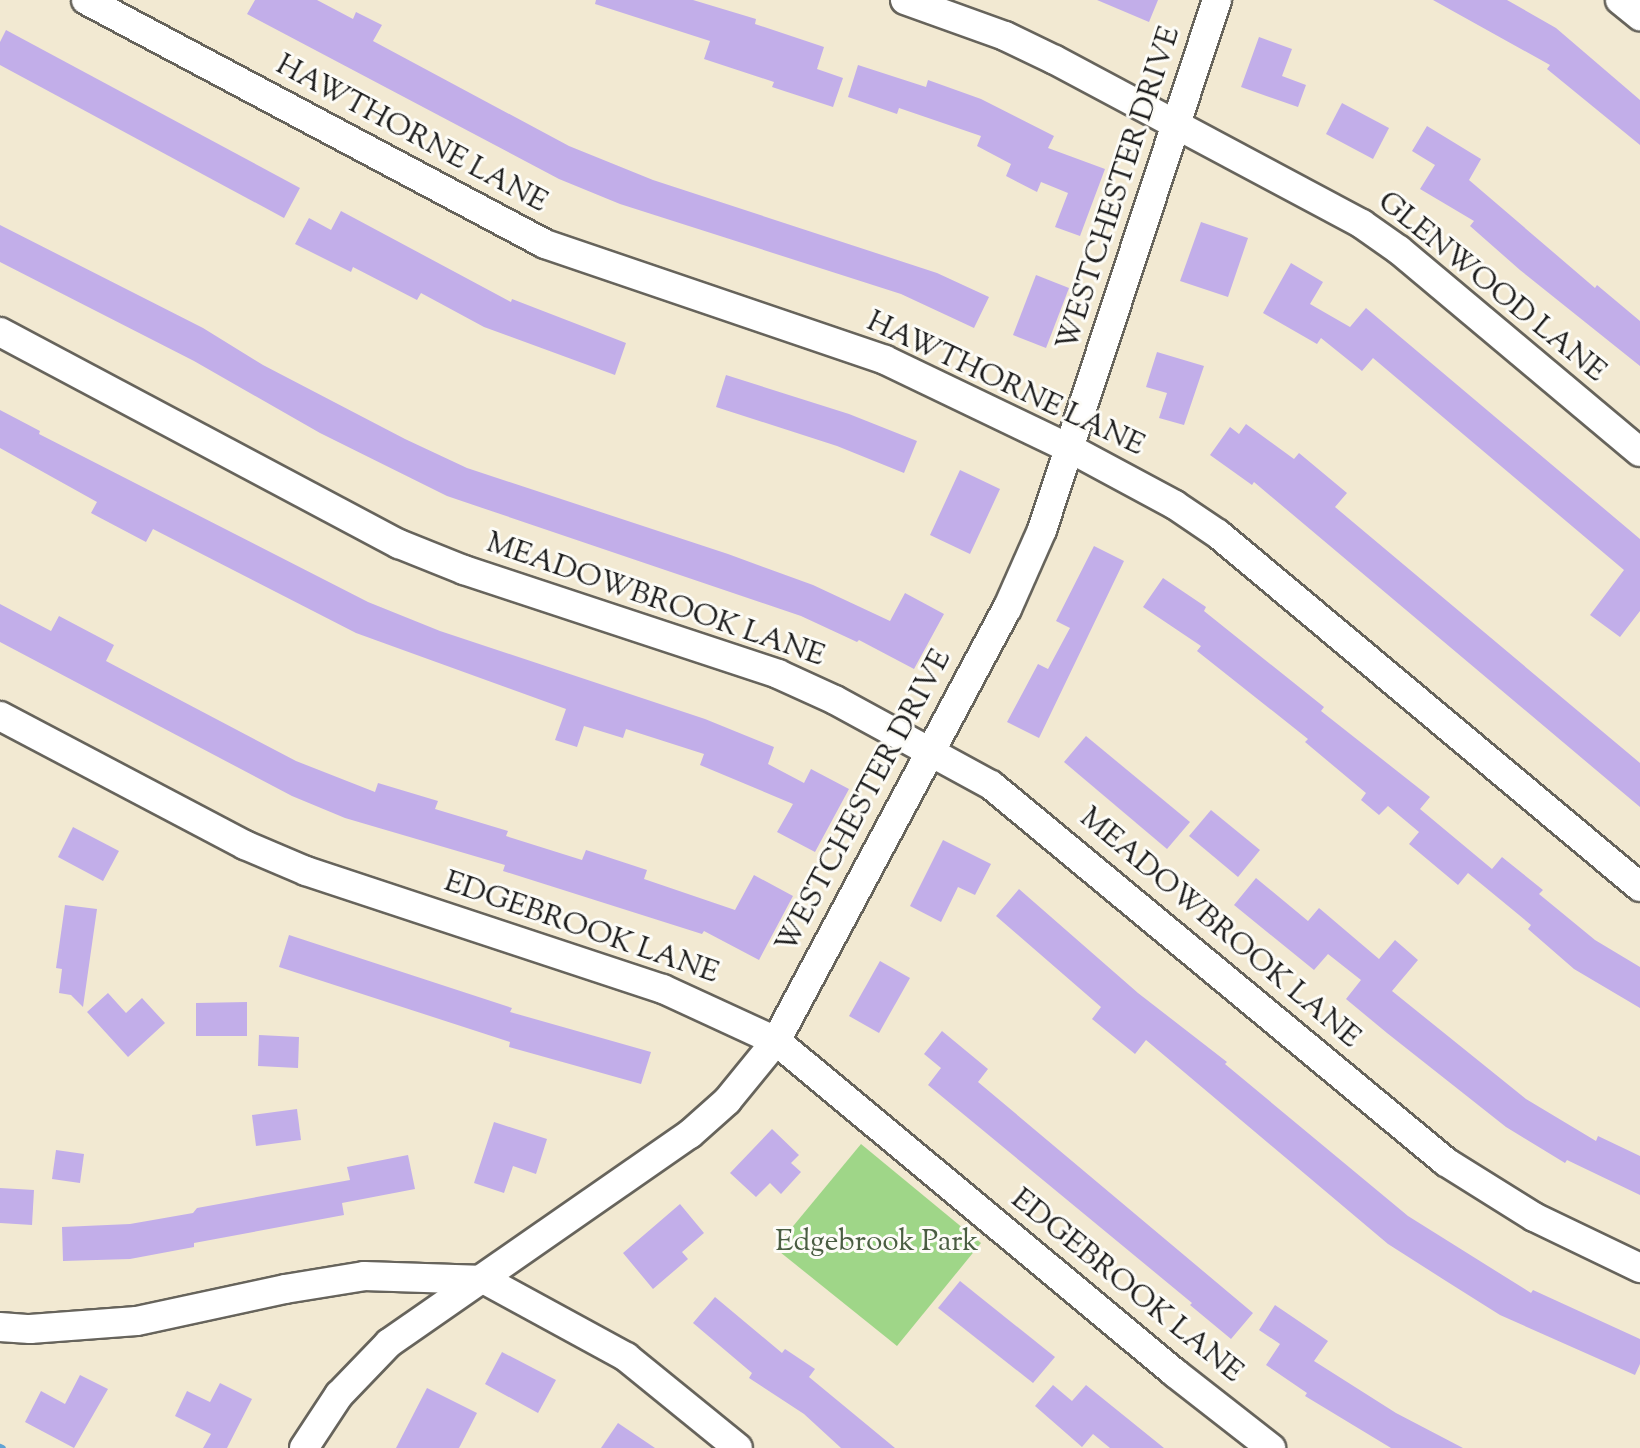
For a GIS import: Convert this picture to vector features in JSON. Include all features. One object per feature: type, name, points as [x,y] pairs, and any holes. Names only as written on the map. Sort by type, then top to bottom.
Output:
[{"type":"street","name":"HAWTHORNE LANE","points":[[86,0],[545,244],[885,360],[1071,449],[1175,505],[1218,534],[1640,887]]},
{"type":"street","name":"GLENWOOD LANE","points":[[905,0],[1005,36],[1362,224],[1387,241],[1640,452]]},
{"type":"street","name":"WESTCHESTER DRIVE","points":[[304,1448],[359,1371],[413,1323],[485,1280],[690,1134],[727,1101],[776,1041],[1007,609],[1042,530],[1217,0]]},
{"type":"street","points":[[1620,0],[1640,16]]},
{"type":"street","name":"MEADOWBROOK LANE","points":[[0,332],[399,544],[464,570],[778,674],[991,785],[1446,1162],[1534,1217],[1640,1268]]},
{"type":"street","name":"EDGEBROOK LANE","points":[[0,716],[233,839],[281,861],[663,989],[776,1041],[1175,1373],[1271,1448]]},
{"type":"street","points":[[0,1327],[30,1329],[137,1321],[364,1276],[485,1280],[626,1357],[738,1448]]},
{"type":"green space","name":"Edgebrook Park","points":[[861,1144],[981,1243],[897,1346],[775,1248]]},
{"type":"building","points":[[255,0],[317,0],[353,19],[356,12],[382,25],[373,41],[569,146],[653,180],[937,273],[989,297],[974,328],[901,294],[620,204],[559,179],[247,14]]},
{"type":"building","points":[[596,0],[693,0],[756,19],[755,24],[824,47],[817,69],[843,78],[833,107],[772,87],[774,82],[704,59],[710,41],[595,4]]},
{"type":"building","points":[[1097,0],[1158,0],[1149,22]]},
{"type":"building","points":[[1433,0],[1507,0],[1556,28],[1640,100],[1640,145],[1547,69],[1550,65]]},
{"type":"building","points":[[6,30],[300,188],[284,218],[0,65],[0,42]]},
{"type":"building","points":[[1259,37],[1292,49],[1282,76],[1306,85],[1298,107],[1241,87]]},
{"type":"building","points":[[858,65],[926,87],[928,80],[981,99],[1054,136],[1048,148],[1105,169],[1080,236],[1055,227],[1068,193],[1041,182],[1037,192],[1006,176],[1011,164],[977,146],[981,136],[899,108],[897,114],[848,97]]},
{"type":"building","points":[[1342,103],[1389,128],[1373,159],[1326,134]]},
{"type":"building","points":[[1427,126],[1481,159],[1469,180],[1595,288],[1597,285],[1640,321],[1640,366],[1520,270],[1470,226],[1474,221],[1420,189],[1435,165],[1412,151]]},
{"type":"building","points":[[341,211],[511,302],[512,299],[626,343],[615,375],[484,327],[421,293],[417,300],[353,267],[351,272],[295,244],[309,218],[331,230]]},
{"type":"building","points":[[1201,222],[1248,238],[1228,297],[1180,281]]},
{"type":"building","points":[[0,225],[203,328],[263,365],[405,439],[467,468],[728,554],[813,585],[890,621],[905,593],[944,614],[914,669],[859,640],[857,642],[801,616],[447,496],[320,433],[194,361],[0,262]]},
{"type":"building","points":[[1291,263],[1323,282],[1310,304],[1350,327],[1366,308],[1640,539],[1640,611],[1620,637],[1590,615],[1624,570],[1373,358],[1362,371],[1321,338],[1317,344],[1263,313]]},
{"type":"building","points":[[1036,275],[1069,288],[1046,348],[1013,335]]},
{"type":"building","points":[[1157,352],[1204,366],[1184,425],[1159,418],[1167,393],[1146,387]]},
{"type":"building","points":[[726,375],[849,414],[917,441],[904,473],[837,446],[716,407]]},
{"type":"building","points":[[0,410],[40,431],[39,434],[368,602],[440,631],[705,719],[774,747],[768,764],[804,783],[811,769],[849,789],[815,852],[777,832],[793,804],[700,765],[704,754],[626,729],[623,738],[584,726],[577,747],[555,740],[566,709],[356,633],[153,529],[146,542],[91,513],[97,502],[0,448]]},
{"type":"building","points":[[1246,424],[1294,459],[1299,453],[1347,493],[1335,507],[1640,763],[1640,807],[1254,482],[1252,485],[1210,455],[1230,427],[1239,434]]},
{"type":"building","points":[[960,470],[1000,489],[970,554],[930,535]]},
{"type":"building","points":[[1094,546],[1124,561],[1039,738],[1007,722],[1038,664],[1048,669],[1070,628],[1056,621]]},
{"type":"building","points":[[1163,578],[1206,607],[1204,611],[1324,707],[1321,711],[1430,797],[1420,809],[1492,869],[1502,857],[1543,890],[1539,894],[1595,940],[1640,967],[1640,1008],[1574,969],[1528,929],[1531,925],[1468,873],[1458,885],[1409,844],[1419,832],[1388,806],[1379,815],[1361,800],[1366,793],[1305,742],[1308,739],[1197,651],[1201,646],[1143,607]]},
{"type":"building","points":[[0,604],[51,631],[59,616],[114,645],[106,661],[296,761],[375,792],[378,783],[438,801],[435,809],[508,831],[506,836],[582,860],[586,850],[647,870],[644,879],[735,910],[754,875],[793,896],[759,960],[704,931],[702,934],[503,871],[505,865],[345,818],[292,796],[0,642]]},
{"type":"building","points":[[1086,736],[1190,822],[1167,849],[1064,762]]},
{"type":"building","points":[[1211,810],[1260,850],[1238,877],[1189,836]]},
{"type":"building","points":[[73,827],[119,851],[103,881],[58,857]]},
{"type":"building","points":[[943,840],[991,864],[975,895],[958,887],[941,922],[910,906]]},
{"type":"building","points":[[1256,878],[1308,921],[1319,908],[1379,959],[1395,940],[1418,960],[1392,991],[1526,1099],[1596,1141],[1598,1136],[1640,1156],[1640,1195],[1567,1160],[1565,1163],[1506,1127],[1387,1033],[1346,999],[1361,980],[1328,954],[1314,970],[1234,905]]},
{"type":"building","points":[[1019,889],[1138,993],[1227,1062],[1225,1064],[1408,1216],[1531,1293],[1533,1290],[1640,1339],[1640,1364],[1635,1375],[1500,1315],[1388,1244],[1146,1040],[1135,1054],[1092,1019],[1101,1007],[996,916]]},
{"type":"building","points":[[65,905],[97,909],[83,1007],[71,995],[59,993],[62,969],[56,968]]},
{"type":"building","points":[[289,935],[512,1008],[510,1012],[651,1052],[641,1084],[509,1047],[510,1042],[279,967]]},
{"type":"building","points":[[880,961],[910,978],[879,1033],[849,1016]]},
{"type":"building","points":[[108,993],[126,1013],[142,998],[165,1023],[128,1057],[87,1012]]},
{"type":"building","points":[[247,1002],[247,1036],[196,1036],[196,1003]]},
{"type":"building","points":[[942,1031],[988,1069],[978,1082],[1253,1313],[1231,1339],[1190,1305],[1192,1303],[928,1085],[941,1068],[924,1054]]},
{"type":"building","points":[[259,1035],[299,1037],[298,1068],[258,1066]]},
{"type":"building","points":[[297,1109],[301,1140],[256,1146],[252,1115]]},
{"type":"building","points":[[494,1122],[547,1139],[536,1174],[513,1166],[504,1193],[474,1183]]},
{"type":"building","points":[[772,1129],[799,1155],[791,1163],[801,1172],[781,1194],[770,1183],[756,1197],[730,1173]]},
{"type":"building","points":[[56,1150],[84,1154],[80,1183],[52,1179]]},
{"type":"building","points":[[408,1155],[415,1189],[342,1203],[344,1215],[194,1243],[194,1247],[130,1259],[63,1261],[62,1227],[130,1224],[193,1213],[197,1208],[350,1180],[347,1167]]},
{"type":"building","points":[[0,1188],[34,1190],[32,1225],[0,1223]]},
{"type":"building","points":[[680,1204],[704,1233],[682,1252],[688,1259],[653,1289],[623,1253]]},
{"type":"building","points":[[960,1281],[1055,1357],[1033,1383],[938,1308]]},
{"type":"building","points":[[715,1297],[782,1353],[785,1349],[815,1369],[809,1377],[895,1448],[841,1448],[804,1414],[749,1378],[752,1373],[693,1323]]},
{"type":"building","points":[[1275,1305],[1328,1341],[1314,1361],[1396,1413],[1463,1448],[1391,1448],[1305,1396],[1307,1393],[1266,1365],[1280,1344],[1259,1330]]},
{"type":"building","points":[[502,1352],[556,1380],[538,1413],[485,1384]]},
{"type":"building","points":[[80,1375],[108,1389],[74,1448],[25,1422],[41,1391],[65,1404]]},
{"type":"building","points":[[220,1383],[252,1399],[227,1448],[203,1448],[211,1434],[175,1416],[187,1391],[210,1402]]},
{"type":"building","points":[[1053,1385],[1072,1401],[1086,1385],[1164,1448],[1110,1448],[1093,1434],[1082,1447],[1035,1406]]},
{"type":"building","points":[[427,1388],[477,1413],[459,1448],[396,1448]]},
{"type":"building","points":[[618,1423],[655,1448],[601,1448]]}]
